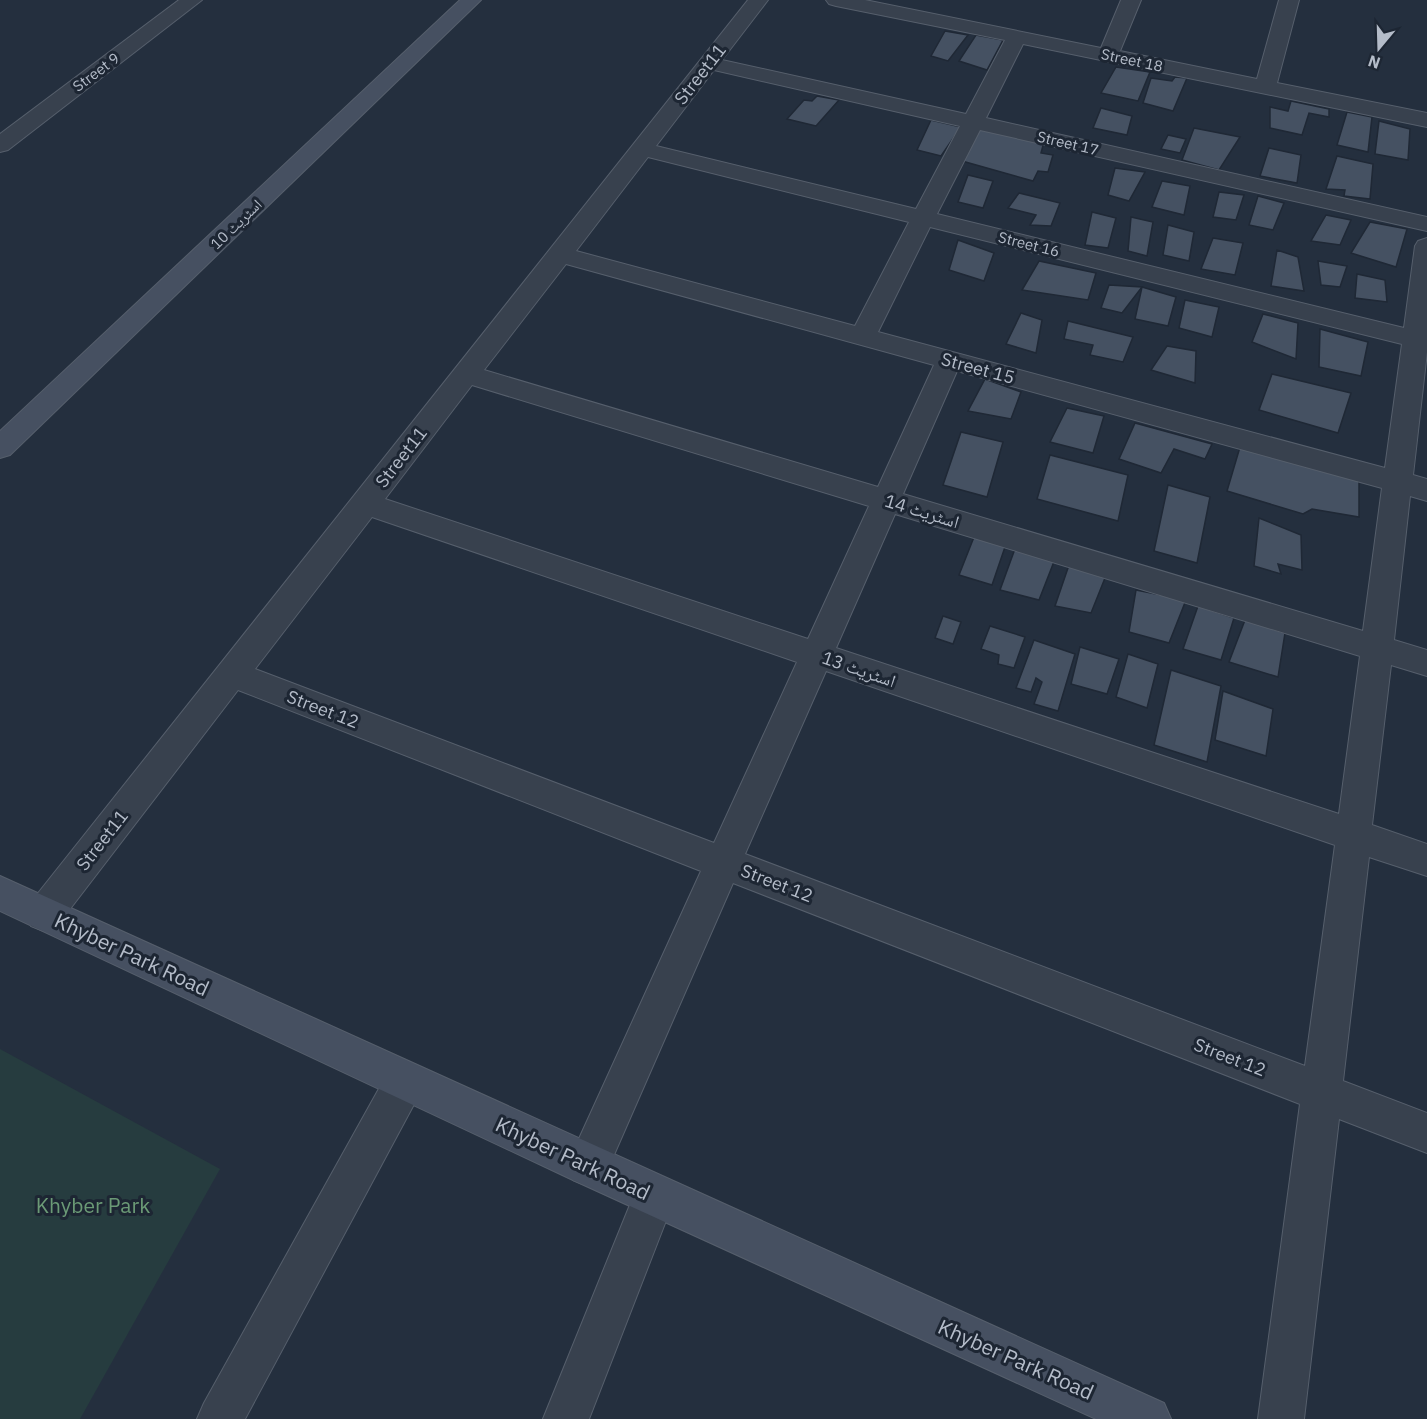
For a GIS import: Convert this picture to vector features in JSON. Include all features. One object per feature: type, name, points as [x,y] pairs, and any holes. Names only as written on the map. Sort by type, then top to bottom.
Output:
[{"type":"street","name":"Street 9","points":[[0,145],[192,0]]},
{"type":"street","name":"اسٹریٹ 10","points":[[0,448],[471,0]]},
{"type":"street","name":"Street11","points":[[44,914],[758,0]]},
{"type":"street","name":"Street 18","points":[[836,0],[949,14],[1017,36],[1427,120]]},
{"type":"street","points":[[1108,55],[1131,0]]},
{"type":"street","points":[[1265,87],[1289,0]]},
{"type":"street","points":[[862,337],[1017,36]]},
{"type":"street","name":"Street 17","points":[[709,63],[1427,224]]},
{"type":"street","name":"Street 16","points":[[642,149],[1421,340]]},
{"type":"street","points":[[1281,1419],[1377,648],[1412,486],[1427,246]]},
{"type":"street","name":"Street 15","points":[[559,254],[1412,486]]},
{"type":"street","points":[[588,1165],[949,360]]},
{"type":"street","name":"اسٹریٹ 14","points":[[466,374],[1427,663]]},
{"type":"street","name":"اسٹریٹ 13","points":[[365,503],[1427,860]]},
{"type":"street","name":"Street 12","points":[[232,674],[1427,1133]]},
{"type":"street","name":"Khyber Park Road","points":[[0,893],[588,1165],[1148,1419]]},
{"type":"street","points":[[220,1419],[405,1081]]},
{"type":"street","points":[[566,1419],[655,1195]]},
{"type":"green space","name":"Khyber Park","points":[[0,1049],[220,1169],[80,1419],[0,1419]]},
{"type":"building","points":[[945,31],[968,35],[948,61],[931,56]]},
{"type":"building","points":[[976,35],[1003,40],[987,70],[959,61]]},
{"type":"building","points":[[1116,67],[1150,72],[1138,101],[1101,93]]},
{"type":"building","points":[[1175,77],[1187,78],[1173,111],[1143,103],[1151,78],[1172,81]]},
{"type":"building","points":[[817,96],[839,100],[816,126],[787,119],[804,100],[812,101]]},
{"type":"building","points":[[1291,101],[1329,109],[1329,117],[1309,113],[1302,135],[1270,128],[1270,107],[1288,111]]},
{"type":"building","points":[[1101,108],[1132,116],[1127,135],[1093,128]]},
{"type":"building","points":[[1347,112],[1372,117],[1368,152],[1337,145]]},
{"type":"building","points":[[931,120],[961,127],[941,156],[917,150]]},
{"type":"building","points":[[1379,121],[1410,129],[1408,160],[1375,154]]},
{"type":"building","points":[[980,127],[1044,142],[1041,153],[1053,155],[1048,172],[1038,171],[1033,181],[962,161]]},
{"type":"building","points":[[1194,128],[1240,137],[1219,170],[1182,160]]},
{"type":"building","points":[[1168,135],[1186,139],[1180,153],[1161,149]]},
{"type":"building","points":[[1269,148],[1301,155],[1297,183],[1260,176]]},
{"type":"building","points":[[1337,156],[1373,164],[1370,199],[1344,196],[1345,190],[1326,189]]},
{"type":"building","points":[[1115,168],[1145,172],[1129,201],[1108,195]]},
{"type":"building","points":[[968,175],[993,181],[983,208],[958,202]]},
{"type":"building","points":[[1162,181],[1190,186],[1184,215],[1152,207]]},
{"type":"building","points":[[1219,192],[1244,195],[1236,220],[1213,217]]},
{"type":"building","points":[[1019,193],[1060,203],[1051,226],[1030,225],[1036,215],[1008,208]]},
{"type":"building","points":[[1258,196],[1284,203],[1273,230],[1249,225]]},
{"type":"building","points":[[1092,212],[1116,218],[1108,248],[1085,245]]},
{"type":"building","points":[[1326,215],[1351,220],[1340,245],[1311,241]]},
{"type":"building","points":[[1131,217],[1153,222],[1147,256],[1128,251]]},
{"type":"building","points":[[1370,222],[1407,229],[1396,267],[1351,253]]},
{"type":"building","points":[[1168,225],[1194,232],[1189,261],[1163,255]]},
{"type":"building","points":[[1213,238],[1243,243],[1235,275],[1201,269]]},
{"type":"building","points":[[958,240],[994,253],[984,281],[949,270]]},
{"type":"building","points":[[1277,250],[1298,257],[1304,291],[1271,286]]},
{"type":"building","points":[[1039,261],[1096,273],[1088,300],[1022,290]]},
{"type":"building","points":[[1318,261],[1347,266],[1340,287],[1321,285]]},
{"type":"building","points":[[1357,274],[1385,280],[1387,302],[1355,298]]},
{"type":"building","points":[[1109,285],[1142,287],[1122,313],[1101,308]]},
{"type":"building","points":[[1142,287],[1176,297],[1168,326],[1135,319]]},
{"type":"building","points":[[1185,300],[1219,307],[1212,337],[1179,328]]},
{"type":"building","points":[[1021,313],[1042,320],[1036,353],[1006,344]]},
{"type":"building","points":[[1263,314],[1298,323],[1296,359],[1252,342]]},
{"type":"building","points":[[1068,321],[1133,337],[1123,362],[1090,355],[1093,345],[1064,339]]},
{"type":"building","points":[[1320,329],[1368,342],[1361,376],[1319,367]]},
{"type":"building","points":[[1167,346],[1196,351],[1195,383],[1151,370]]},
{"type":"building","points":[[1272,374],[1351,393],[1338,433],[1259,410]]},
{"type":"building","points":[[985,379],[1021,392],[1011,419],[968,411]]},
{"type":"building","points":[[1067,408],[1104,416],[1093,453],[1050,442]]},
{"type":"building","points":[[1135,423],[1212,444],[1205,459],[1174,449],[1161,473],[1119,459]]},
{"type":"building","points":[[961,432],[1003,442],[987,497],[943,485]]},
{"type":"building","points":[[1240,447],[1359,481],[1359,517],[1312,509],[1303,514],[1227,491]]},
{"type":"building","points":[[1050,455],[1128,475],[1118,521],[1037,499]]},
{"type":"building","points":[[1168,485],[1210,497],[1197,563],[1154,551]]},
{"type":"building","points":[[1259,518],[1301,535],[1302,570],[1278,564],[1281,574],[1254,566]]},
{"type":"building","points":[[974,537],[1005,547],[992,585],[959,575]]},
{"type":"building","points":[[1016,546],[1055,559],[1039,600],[1000,590]]},
{"type":"building","points":[[1069,565],[1105,578],[1091,613],[1055,606]]},
{"type":"building","points":[[1136,590],[1186,600],[1169,643],[1129,632]]},
{"type":"building","points":[[1198,606],[1234,618],[1221,660],[1183,649]]},
{"type":"building","points":[[943,616],[961,622],[953,644],[935,638]]},
{"type":"building","points":[[1245,620],[1285,633],[1278,677],[1229,662]]},
{"type":"building","points":[[990,626],[1025,637],[1014,668],[998,664],[999,655],[981,649]]},
{"type":"building","points":[[1034,640],[1075,654],[1058,711],[1034,704],[1042,682],[1036,678],[1031,692],[1016,688]]},
{"type":"building","points":[[1080,647],[1119,659],[1107,694],[1071,684]]},
{"type":"building","points":[[1128,654],[1158,664],[1147,708],[1116,697]]},
{"type":"building","points":[[1171,670],[1221,686],[1207,762],[1154,745]]},
{"type":"building","points":[[1223,691],[1273,709],[1266,756],[1215,740]]}]
